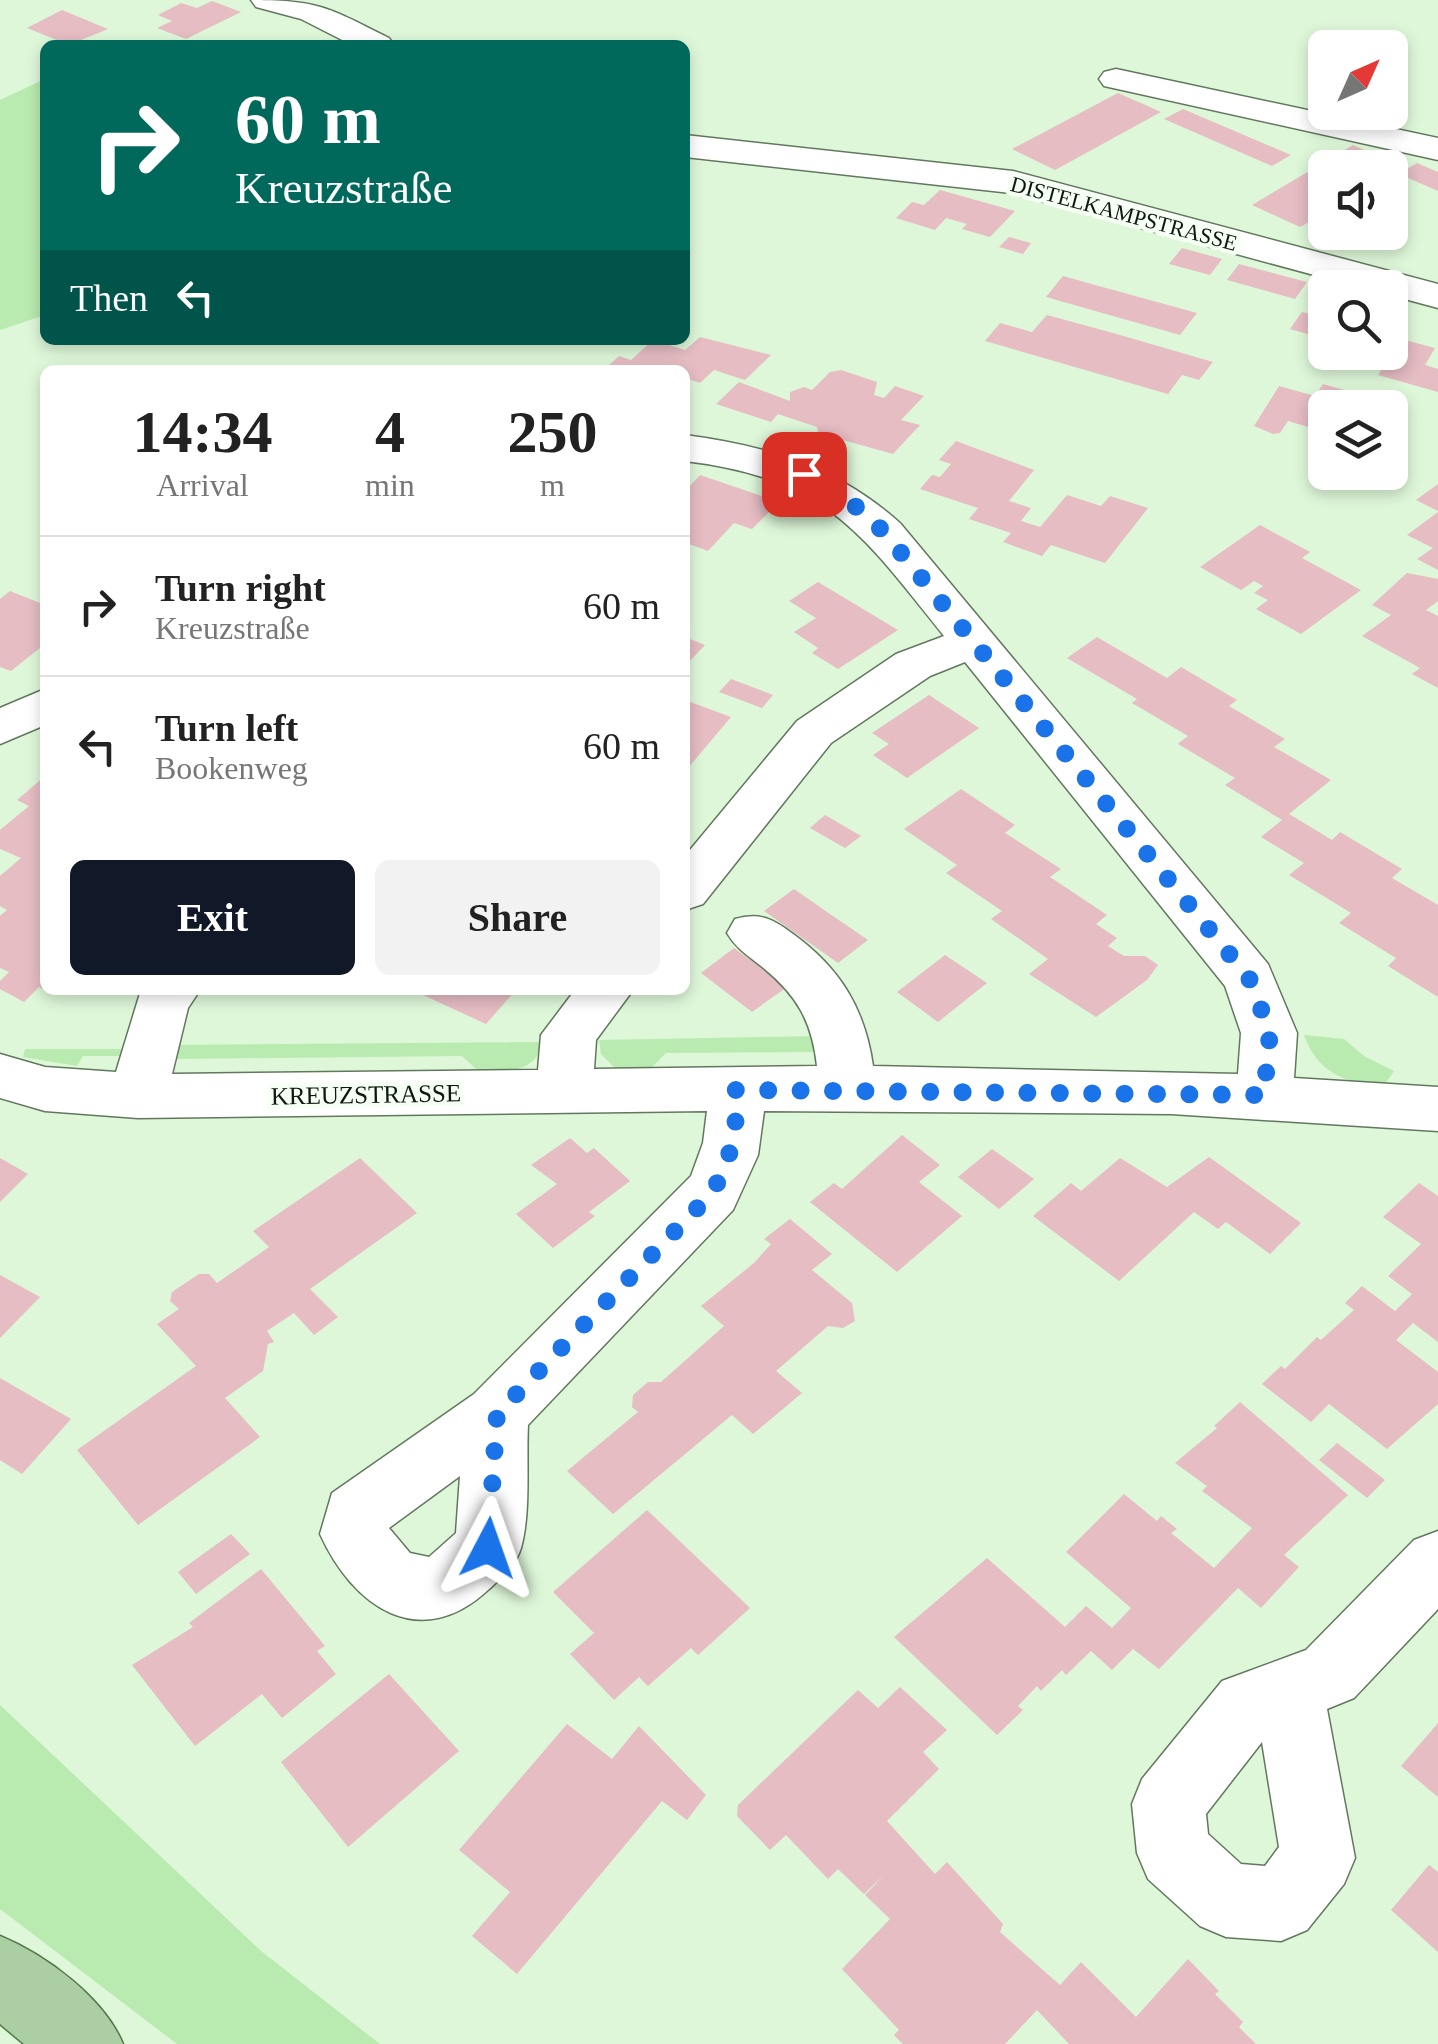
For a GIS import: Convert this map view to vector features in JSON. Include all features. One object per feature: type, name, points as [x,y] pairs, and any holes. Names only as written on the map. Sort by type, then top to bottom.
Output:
[{"type":"main road","points":[[0,1974],[84,2044]]},
{"type":"street","points":[[267,0],[313,12],[367,40]]},
{"type":"street","points":[[1116,79],[1438,149]]},
{"type":"street","name":"DISTELKAMPSTRASSE","points":[[690,147],[1013,182],[1438,296]]},
{"type":"street","points":[[690,449],[773,462],[835,488],[884,532],[1249,978],[1270,1032],[1264,1095]]},
{"type":"street","points":[[690,886],[814,732],[913,665],[973,641]]},
{"type":"street","points":[[0,728],[40,708]]},
{"type":"street","points":[[754,933],[812,976],[830,1000],[842,1031],[848,1088]]},
{"type":"street","points":[[138,1096],[167,995]]},
{"type":"street","points":[[564,1091],[569,1035],[602,995]]},
{"type":"street","name":"KREUZSTRASSE","points":[[0,1076],[45,1089],[138,1096],[848,1088],[1264,1095],[1391,1109],[1438,1109]]},
{"type":"street","points":[[497,1414],[712,1193],[731,1159],[737,1113],[735,1090]]},
{"type":"street","points":[[1288,1690],[1329,1675],[1438,1562]]},
{"type":"green space","points":[[40,81],[40,317],[0,330],[0,100]]},
{"type":"green space","points":[[1304,1035],[1344,1039],[1364,1056],[1394,1071],[1382,1088],[1344,1078],[1316,1058]]},
{"type":"green space","points":[[822,1036],[822,1048],[815,1052],[666,1053],[651,1068],[616,1069],[601,1054],[599,1040]]},
{"type":"green space","points":[[543,1042],[533,1061],[509,1070],[477,1070],[462,1056],[171,1059],[173,1045]]},
{"type":"green space","points":[[25,1049],[129,1049],[126,1056],[83,1056],[77,1066],[23,1057]]},
{"type":"green space","points":[[0,1705],[261,1951],[380,2044],[177,2044],[0,1909]]},
{"type":"building","points":[[212,1],[241,12],[186,39],[157,28],[172,21],[158,15],[181,3],[197,8]]},
{"type":"building","points":[[62,10],[108,29],[81,40],[57,40],[27,28]]},
{"type":"building","points":[[1118,93],[1161,112],[1055,170],[1012,149]]},
{"type":"building","points":[[1183,109],[1291,155],[1272,166],[1164,119]]},
{"type":"building","points":[[1417,163],[1438,172],[1438,191],[1408,178],[1408,168]]},
{"type":"building","points":[[1308,172],[1308,223],[1300,227],[1252,205]]},
{"type":"building","points":[[940,190],[1015,211],[990,237],[962,229],[967,224],[946,218],[935,230],[896,218],[912,202],[924,205]]},
{"type":"building","points":[[1009,237],[1031,243],[1023,254],[999,247]]},
{"type":"building","points":[[1182,248],[1222,259],[1210,275],[1169,264]]},
{"type":"building","points":[[1239,264],[1307,282],[1295,299],[1227,280]]},
{"type":"building","points":[[1063,276],[1197,313],[1180,335],[1046,297]]},
{"type":"building","points":[[1302,312],[1308,314],[1308,334],[1290,329]]},
{"type":"building","points":[[1047,315],[1213,362],[1199,380],[1182,375],[1168,394],[985,341],[1000,323],[1032,332]]},
{"type":"building","points":[[700,337],[771,355],[745,380],[714,370],[700,383],[690,380],[690,365],[609,365],[619,356],[631,360],[648,345],[685,350]]},
{"type":"building","points":[[1408,341],[1435,348],[1425,365],[1438,369],[1438,392],[1378,375],[1381,370],[1408,370]]},
{"type":"building","points":[[841,370],[877,382],[874,395],[884,398],[895,386],[924,396],[901,420],[920,425],[893,454],[818,433],[817,427],[778,414],[771,422],[716,404],[739,382],[790,401],[790,392],[804,387],[812,390],[830,372]]},
{"type":"building","points":[[1323,384],[1344,390],[1319,390]]},
{"type":"building","points":[[1279,386],[1308,394],[1308,427],[1288,421],[1280,433],[1273,434],[1254,426]]},
{"type":"building","points":[[956,441],[1034,470],[1009,501],[1031,508],[1021,521],[1040,527],[1067,495],[1101,506],[1110,496],[1148,508],[1105,563],[1051,545],[1042,556],[1003,542],[1011,533],[969,519],[978,508],[920,489],[932,475],[940,477],[951,464],[939,460]]},
{"type":"building","points":[[700,475],[779,502],[752,529],[734,523],[708,551],[690,544],[690,486]]},
{"type":"building","points":[[1438,484],[1438,511],[1416,500]]},
{"type":"building","points":[[1438,512],[1438,570],[1417,559],[1433,548],[1407,535]]},
{"type":"building","points":[[1260,525],[1310,552],[1302,558],[1361,590],[1301,634],[1256,609],[1268,600],[1254,593],[1263,586],[1254,581],[1241,590],[1200,567]]},
{"type":"building","points":[[1407,573],[1438,579],[1438,601],[1426,610],[1438,616],[1438,688],[1412,674],[1420,668],[1362,636],[1391,615],[1372,605]]},
{"type":"building","points":[[818,582],[898,630],[838,669],[812,653],[818,648],[794,632],[816,618],[789,601]]},
{"type":"building","points":[[10,591],[40,603],[40,648],[11,671],[0,667],[0,599]]},
{"type":"building","points":[[1097,637],[1167,678],[1181,667],[1237,700],[1229,706],[1285,739],[1274,747],[1331,780],[1289,814],[1332,840],[1340,832],[1402,869],[1392,878],[1438,905],[1438,997],[1388,966],[1396,958],[1339,923],[1351,913],[1289,875],[1304,863],[1261,837],[1282,820],[1225,785],[1235,778],[1178,744],[1188,736],[1132,703],[1137,699],[1067,658]]},
{"type":"building","points":[[690,639],[705,645],[690,661]]},
{"type":"building","points":[[731,679],[773,695],[762,708],[719,692]]},
{"type":"building","points":[[929,695],[979,728],[907,778],[873,755],[889,744],[872,733]]},
{"type":"building","points":[[690,702],[731,717],[690,766]]},
{"type":"building","points":[[40,780],[40,988],[24,1002],[0,989],[0,981],[9,972],[0,968],[0,916],[7,910],[0,906],[0,876],[21,858],[0,849],[0,830],[29,806],[17,800]]},
{"type":"building","points":[[961,789],[1015,825],[1005,833],[1061,869],[1050,877],[1107,915],[1096,924],[1117,938],[1108,946],[1124,956],[1145,956],[1158,965],[1147,980],[1096,1017],[1029,974],[1048,959],[991,919],[1002,911],[946,873],[957,865],[904,829]]},
{"type":"building","points":[[825,815],[861,836],[845,848],[810,828]]},
{"type":"building","points":[[794,889],[868,940],[838,963],[764,911]]},
{"type":"building","points":[[734,948],[787,987],[752,1012],[701,973]]},
{"type":"building","points":[[945,955],[987,983],[938,1022],[897,992]]},
{"type":"building","points":[[423,995],[512,995],[486,1024]]},
{"type":"building","points":[[902,1135],[940,1165],[919,1182],[962,1216],[897,1272],[810,1202],[834,1183],[842,1189]]},
{"type":"building","points":[[570,1138],[587,1153],[594,1148],[630,1181],[589,1212],[595,1216],[553,1248],[516,1214],[557,1184],[531,1165]]},
{"type":"building","points":[[992,1149],[1034,1179],[999,1209],[958,1177]]},
{"type":"building","points":[[1209,1157],[1301,1223],[1270,1254],[1226,1222],[1218,1229],[1194,1212],[1119,1281],[1033,1216],[1071,1183],[1081,1191],[1120,1158],[1167,1187]]},
{"type":"building","points":[[0,1158],[28,1174],[0,1202]]},
{"type":"building","points":[[360,1158],[417,1213],[310,1289],[338,1317],[314,1335],[294,1313],[267,1331],[274,1342],[268,1344],[263,1371],[225,1398],[260,1437],[138,1525],[77,1450],[196,1366],[157,1324],[179,1309],[170,1301],[172,1292],[199,1274],[209,1274],[217,1283],[269,1247],[253,1231]]},
{"type":"building","points":[[1419,1183],[1438,1196],[1438,1342],[1413,1323],[1396,1340],[1438,1372],[1438,1404],[1387,1449],[1329,1404],[1311,1422],[1262,1384],[1354,1310],[1345,1303],[1362,1286],[1395,1311],[1412,1294],[1388,1276],[1421,1244],[1383,1217]]},
{"type":"building","points":[[790,1219],[832,1254],[812,1270],[852,1303],[855,1321],[843,1328],[828,1326],[776,1371],[802,1393],[753,1434],[732,1415],[613,1514],[567,1471],[638,1412],[632,1407],[633,1395],[648,1382],[661,1382],[724,1326],[701,1306],[754,1263],[771,1244],[764,1239]]},
{"type":"building","points":[[0,1275],[40,1297],[0,1338]]},
{"type":"building","points":[[0,1378],[71,1419],[22,1474],[0,1460]]},
{"type":"building","points":[[1240,1402],[1348,1495],[1284,1555],[1299,1567],[1261,1608],[1238,1588],[1159,1669],[1133,1649],[1112,1670],[1091,1651],[1066,1675],[1062,1670],[1041,1691],[1037,1686],[1018,1706],[1023,1710],[997,1735],[894,1637],[987,1558],[1065,1627],[1086,1606],[1112,1628],[1131,1608],[1066,1552],[1124,1494],[1157,1521],[1161,1516],[1177,1529],[1171,1533],[1214,1568],[1252,1528],[1202,1491],[1207,1486],[1175,1463],[1217,1428],[1214,1426]]},
{"type":"building","points":[[1337,1443],[1385,1480],[1367,1498],[1319,1460]]},
{"type":"building","points":[[647,1510],[750,1608],[698,1655],[691,1648],[648,1686],[639,1677],[614,1700],[570,1654],[594,1633],[553,1592]]},
{"type":"building","points":[[231,1534],[250,1554],[196,1594],[178,1572]]},
{"type":"building","points":[[261,1569],[325,1646],[317,1651],[336,1674],[282,1718],[262,1694],[195,1746],[132,1665],[193,1627],[189,1623]]},
{"type":"building","points":[[389,1674],[459,1751],[348,1847],[281,1762]]},
{"type":"building","points":[[900,1687],[947,1730],[923,1752],[939,1769],[887,1821],[935,1874],[947,1862],[1003,1924],[1000,1932],[1060,1985],[1081,1962],[1136,2017],[1188,1959],[1219,1991],[1215,1994],[1243,2022],[1239,2027],[1256,2044],[1069,2044],[1037,2010],[1005,2044],[903,2044],[894,2035],[899,2030],[842,1969],[890,1919],[865,1895],[884,1875],[864,1894],[838,1869],[828,1879],[786,1835],[770,1850],[737,1816],[738,1805],[858,1690],[878,1708]]},
{"type":"building","points":[[1438,1723],[1438,1797],[1401,1766]]},
{"type":"building","points":[[567,1724],[612,1759],[639,1726],[706,1795],[687,1820],[662,1801],[517,1974],[472,1936],[510,1892],[459,1850]]},
{"type":"building","points":[[1429,1865],[1438,1872],[1438,1952],[1391,1910]]},
{"type":"route","points":[[488,1548],[497,1414],[712,1193],[731,1159],[737,1113],[735,1090],[848,1088],[1264,1095],[1270,1032],[1249,978],[884,532],[835,488],[804,474]]}]
